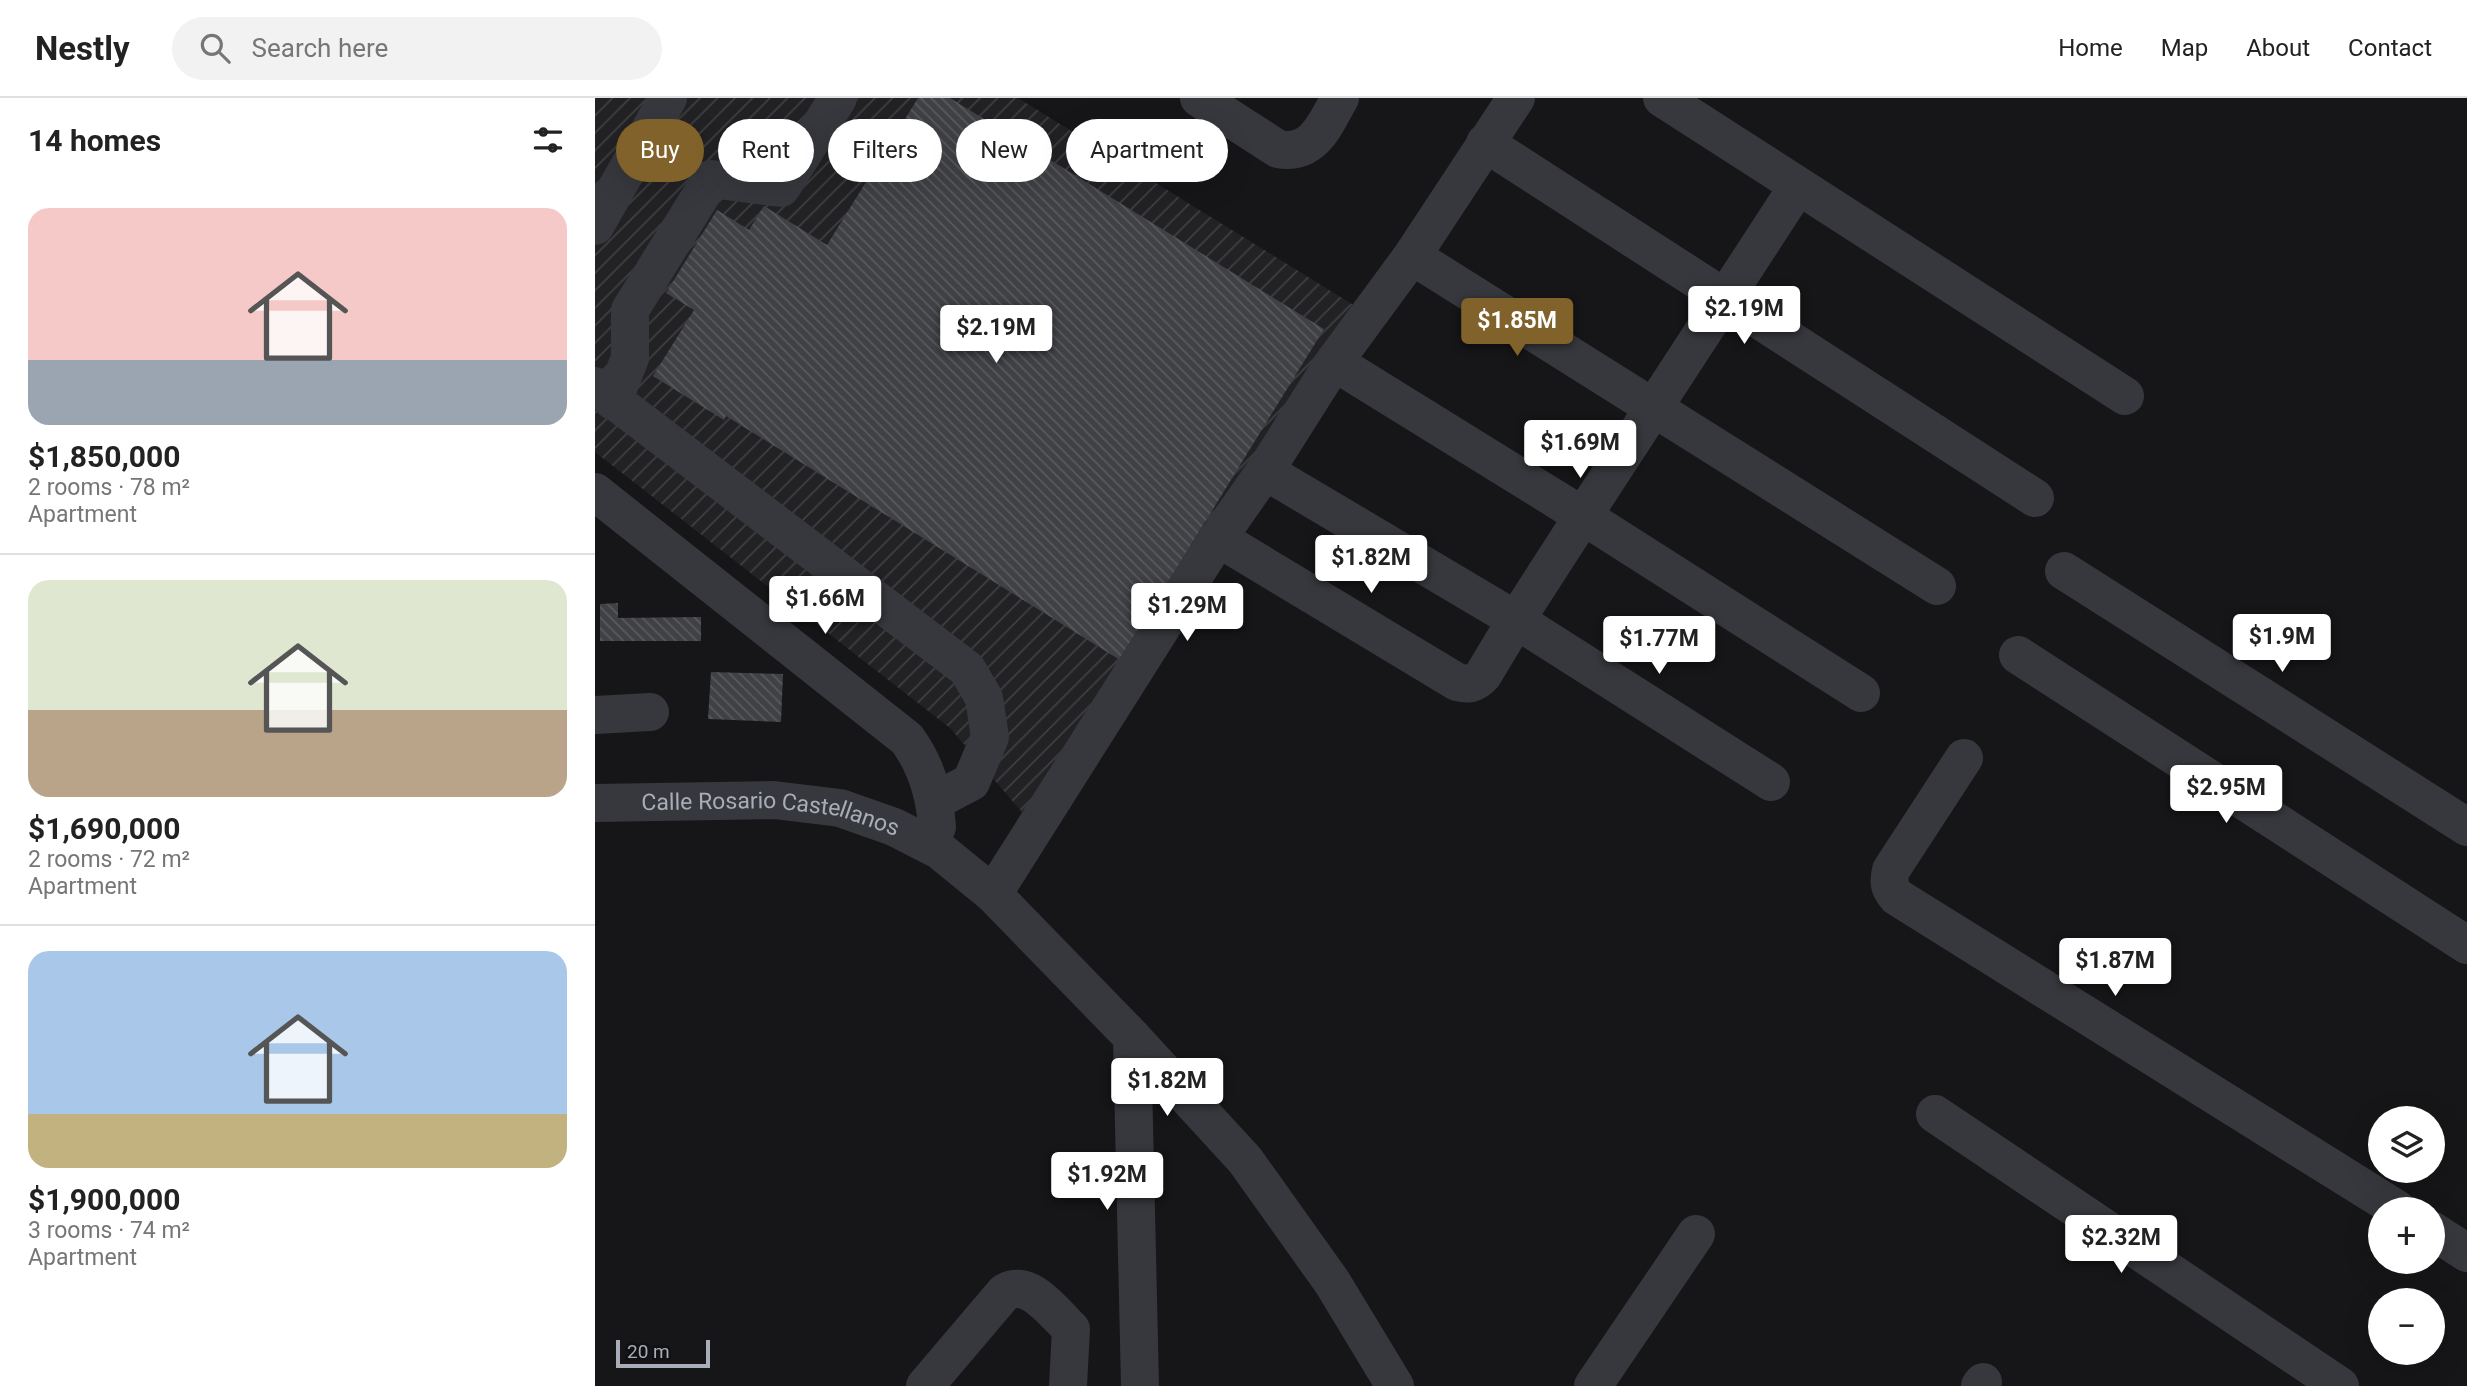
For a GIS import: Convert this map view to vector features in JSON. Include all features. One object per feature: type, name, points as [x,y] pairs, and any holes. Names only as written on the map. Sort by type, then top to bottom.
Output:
[{"type":"street","points":[[595,226],[668,98]]},
{"type":"street","points":[[838,98],[781,188],[711,178],[630,310],[630,358],[604,393],[967,669],[984,698],[990,737],[971,782],[936,801]]},
{"type":"street","points":[[1199,98],[1278,149],[1290,151],[1303,149],[1313,140],[1340,98]]},
{"type":"street","points":[[993,894],[1218,538],[1265,471],[1334,362],[1412,256],[1516,98]]},
{"type":"street","points":[[1662,98],[2125,396]]},
{"type":"street","points":[[1485,143],[2035,498]]},
{"type":"street","points":[[1218,538],[1457,682],[1476,682],[1483,675],[1723,297],[1798,186]]},
{"type":"street","points":[[1412,256],[1937,586]]},
{"type":"street","points":[[1334,362],[1861,693]]},
{"type":"street","points":[[1265,471],[1516,620],[1771,782]]},
{"type":"street","points":[[595,492],[907,739],[919,756],[936,801],[939,850]]},
{"type":"street","points":[[2064,571],[2467,827]]},
{"type":"street","points":[[2018,655],[2467,945]]},
{"type":"street","points":[[595,715],[650,712]]},
{"type":"street","points":[[1964,758],[1891,870],[1888,880],[1890,890],[1897,897],[2378,1197]]},
{"type":"street","name":"Calle Rosario Castellanos","points":[[601,809],[774,800],[840,808],[894,827],[939,850],[993,894],[1132,1037],[1245,1160],[1332,1282],[1395,1386]]},
{"type":"street","points":[[1132,1037],[1140,1386]]},
{"type":"street","points":[[1935,1114],[2340,1386]]},
{"type":"street","points":[[1593,1386],[1696,1234]]},
{"type":"street","points":[[2445,1239],[2467,1253]]},
{"type":"street","points":[[925,1386],[1004,1293],[1012,1288],[1022,1287],[1071,1329],[1068,1386]]},
{"type":"shaded area","points":[[595,98],[1018,98],[1066,128],[1066,182],[1154,182],[1360,309],[1026,817],[950,728],[595,452]]},
{"type":"building","points":[[918,98],[950,98],[984,119],[956,119],[956,182],[1052,182],[1052,161],[1066,170],[1066,182],[1086,182],[1324,329],[1120,660],[726,416],[724,420],[653,376],[694,310],[666,293],[717,210],[749,230],[764,206],[827,245],[866,182],[942,182],[942,119],[905,119]]},
{"type":"building","points":[[618,603],[618,618],[701,617],[701,641],[600,641],[600,604]]},
{"type":"building","points":[[711,672],[783,674],[781,722],[708,719]]}]
